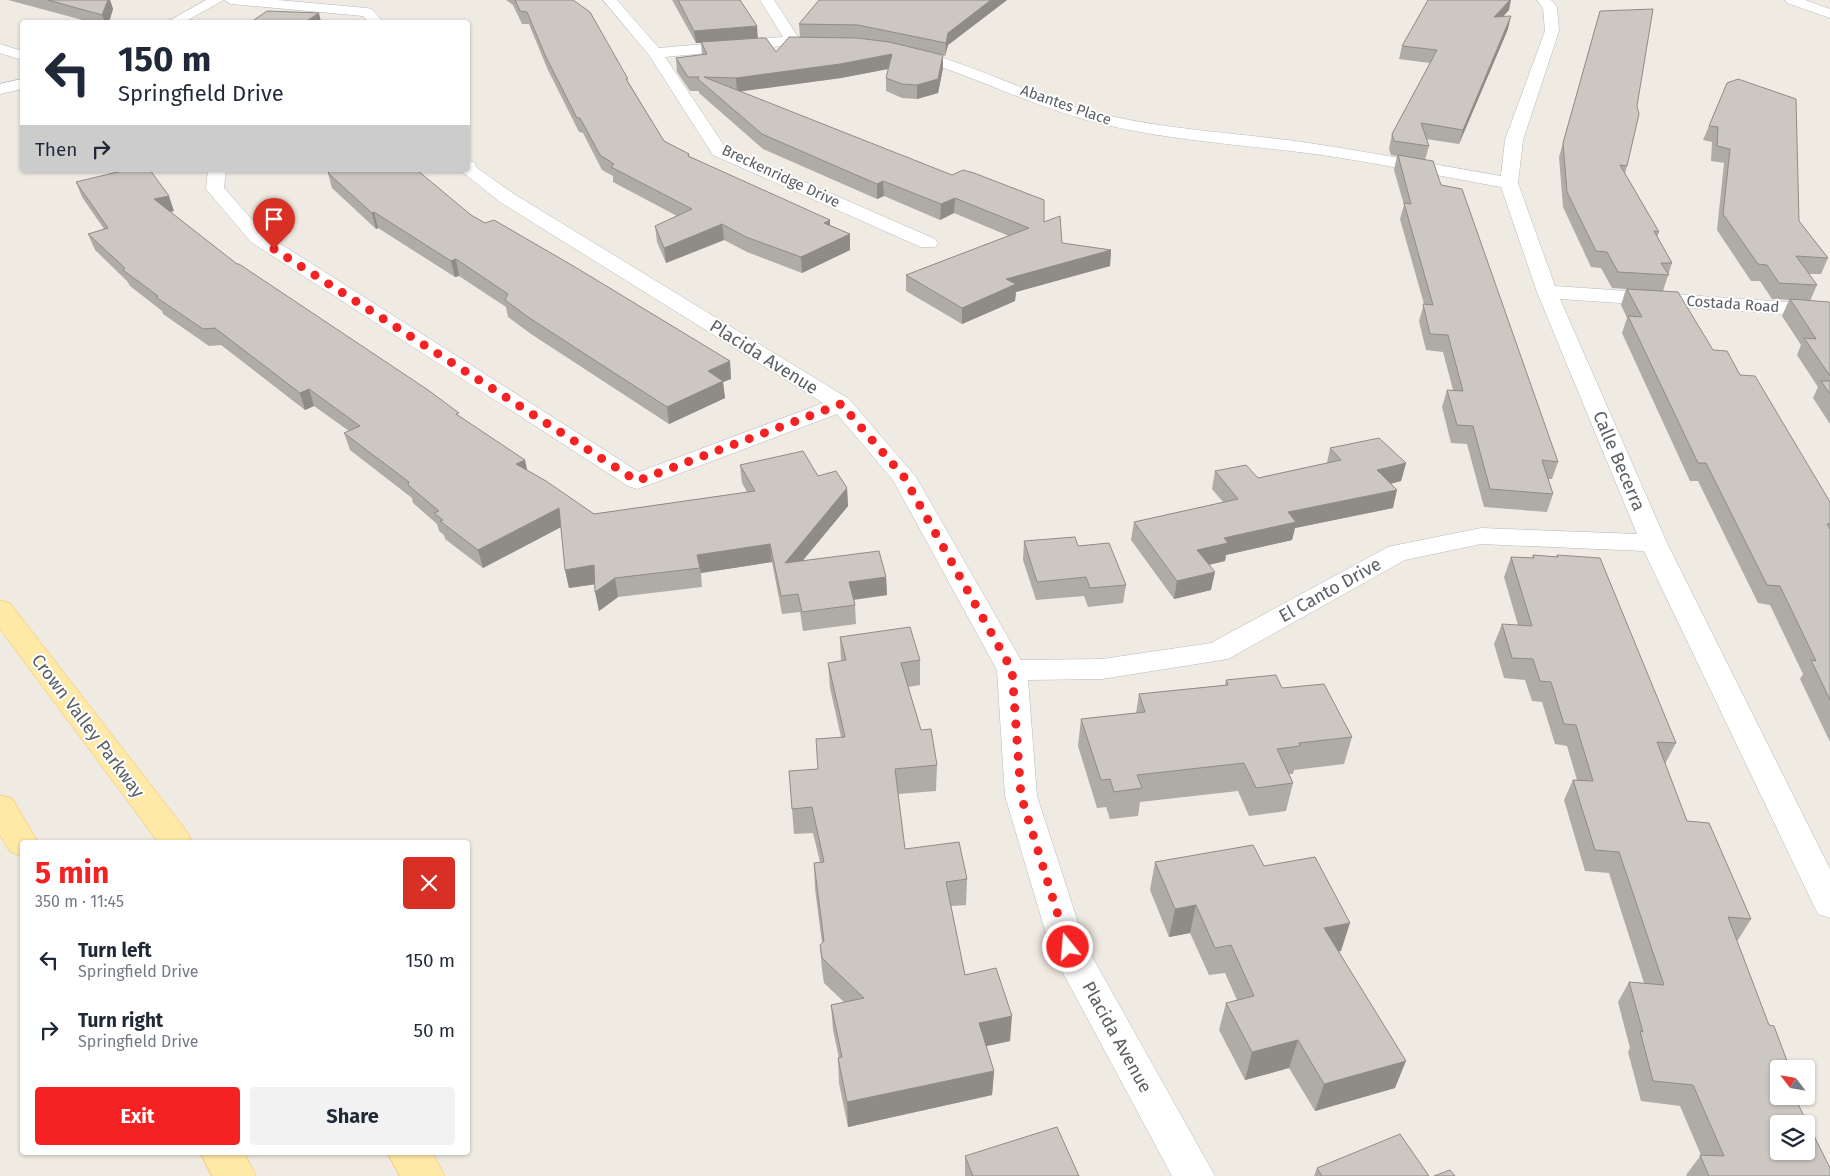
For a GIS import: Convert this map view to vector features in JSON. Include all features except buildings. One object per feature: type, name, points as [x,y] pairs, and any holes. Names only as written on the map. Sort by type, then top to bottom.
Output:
[{"type":"main road","name":"Crown Valley Parkway","points":[[0,609],[174,840]]},
{"type":"main road","points":[[0,807],[21,840]]},
{"type":"main road","points":[[222,1155],[235,1176]]},
{"type":"main road","points":[[409,1155],[424,1176]]},
{"type":"street","points":[[178,20],[217,0]]},
{"type":"street","points":[[231,0],[367,12],[374,20]]},
{"type":"street","name":"Breckenridge Drive","points":[[610,0],[655,54],[719,151],[928,242]]},
{"type":"street","points":[[767,0],[793,41]]},
{"type":"street","name":"Calle Becerra","points":[[1544,0],[1550,7],[1552,31],[1514,140],[1509,183],[1547,292],[1654,543],[1830,904]]},
{"type":"street","points":[[1792,0],[1830,14]]},
{"type":"street","points":[[1823,0],[1830,2]]},
{"type":"street","points":[[655,54],[793,41],[838,43]]},
{"type":"street","points":[[0,48],[20,55]]},
{"type":"street","name":"Abantes Place","points":[[896,49],[927,56],[979,73],[1071,110],[1103,120],[1171,133],[1294,146],[1509,183]]},
{"type":"street","points":[[0,75],[20,71]]},
{"type":"street","points":[[0,89],[20,84]]},
{"type":"street","name":"Placida Avenue","points":[[470,171],[507,198],[841,404],[904,477],[1012,670],[1021,796],[1068,947],[1194,1176]]},
{"type":"street","points":[[217,172],[215,189],[258,238],[637,481],[841,404]]},
{"type":"street","name":"Costada Road","points":[[1547,292],[1830,311]]},
{"type":"street","name":"El Canto Drive","points":[[1012,670],[1102,669],[1218,652],[1397,553],[1481,536],[1654,543]]},
{"type":"route","points":[[274,249],[637,481],[841,404],[904,477],[1012,670],[1021,796],[1068,947]]}]
